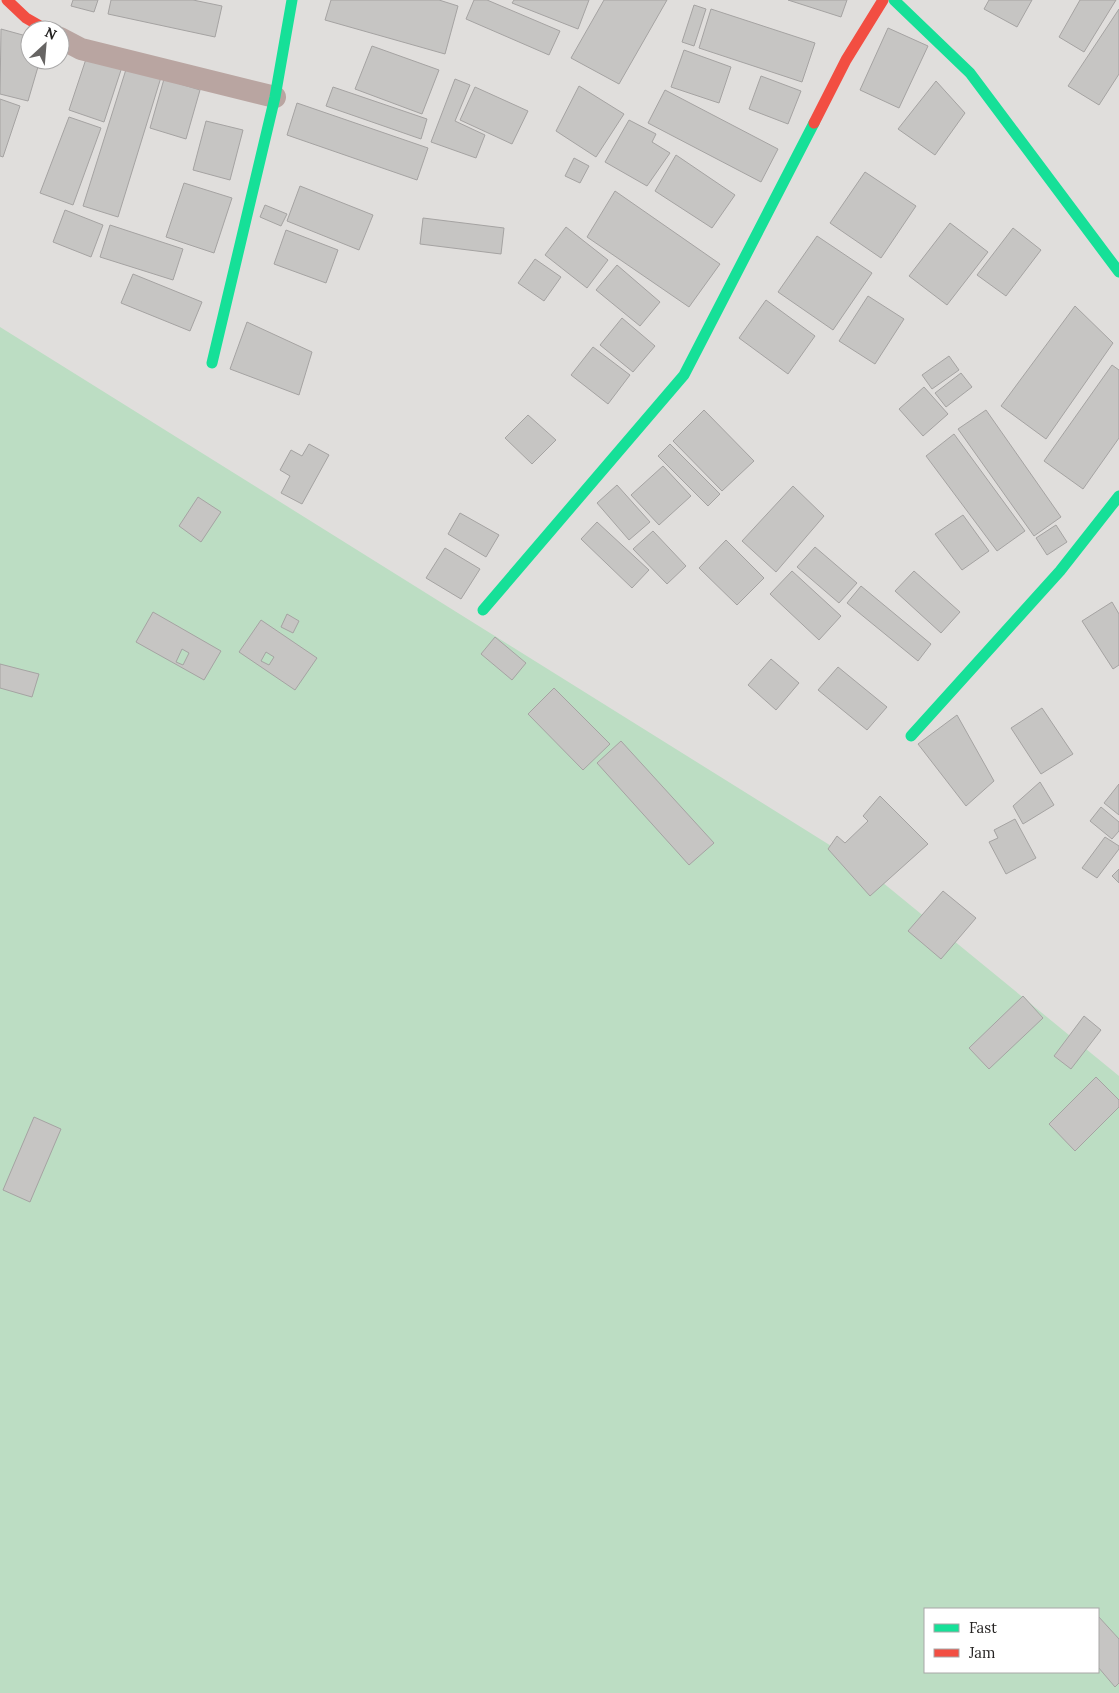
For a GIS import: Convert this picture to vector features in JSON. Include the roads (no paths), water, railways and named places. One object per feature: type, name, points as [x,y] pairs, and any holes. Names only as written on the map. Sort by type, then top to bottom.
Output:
[{"type":"street","points":[[8,0],[30,20]]},
{"type":"street","points":[[212,363],[275,98],[292,0]]},
{"type":"street","points":[[483,610],[684,375],[846,60],[883,0]]},
{"type":"street","points":[[894,0],[970,72],[1119,272]]},
{"type":"street","points":[[70,44],[80,49],[275,98]]},
{"type":"street","points":[[910,736],[1060,571],[1119,496]]}]
